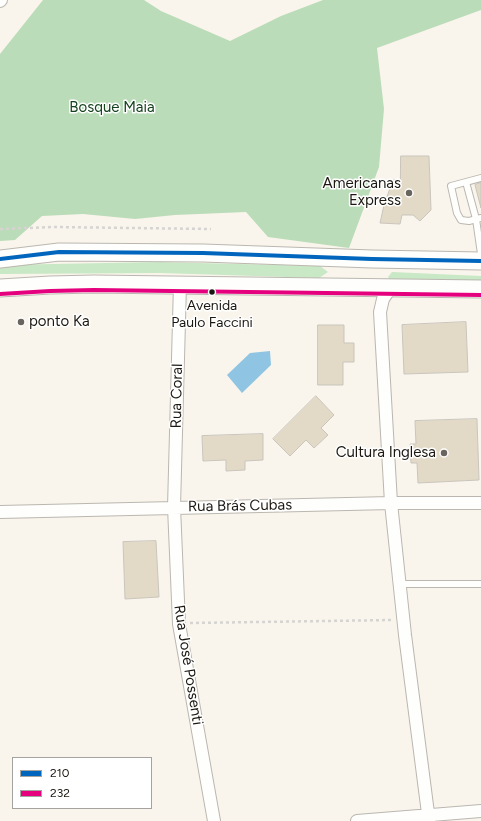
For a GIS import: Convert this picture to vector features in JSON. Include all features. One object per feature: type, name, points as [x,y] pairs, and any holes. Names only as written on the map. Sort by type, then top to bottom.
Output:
[{"type":"main road","points":[[0,259],[59,252],[75,252],[203,253],[481,261]]},
{"type":"main road","points":[[371,287],[379,276],[379,269],[372,259]]},
{"type":"main road","points":[[0,288],[94,284],[180,284],[481,289]]},
{"type":"street","name":"Rua Coral","points":[[174,507],[180,284]]},
{"type":"street","points":[[391,287],[383,299],[380,312],[390,503],[403,620],[429,818]]},
{"type":"street","name":"Rua Brás Cubas","points":[[0,512],[174,507],[481,503]]},
{"type":"street","name":"Rua José Possenti","points":[[174,507],[179,624],[214,821]]},
{"type":"street","points":[[357,821],[429,818],[481,811]]},
{"type":"lane","points":[[478,218],[469,221],[462,220],[457,213],[451,186],[481,178]]},
{"type":"lane","points":[[466,182],[478,218],[481,254]]},
{"type":"lane","points":[[399,584],[481,584]]},
{"type":"path","points":[[0,229],[54,227],[211,229]]},
{"type":"path","points":[[179,624],[403,620]]},
{"type":"green space","name":"Bosque Maia","points":[[43,0],[144,0],[161,11],[230,41],[281,16],[323,0],[481,0],[481,10],[377,48],[384,109],[379,167],[349,248],[268,237],[246,212],[175,215],[135,219],[83,214],[42,216],[15,240],[0,241],[0,54]]},
{"type":"green space","points":[[159,262],[320,266],[328,272],[319,278],[160,273],[0,274],[0,265]]},
{"type":"green space","points":[[392,272],[481,276],[481,288],[392,284],[388,277]]},
{"type":"water","points":[[270,351],[271,365],[242,393],[227,375],[250,353]]},
{"type":"building","name":"Americanas Express","points":[[401,156],[429,156],[431,210],[420,221],[413,215],[402,215],[400,224],[380,223],[384,205],[393,180],[400,180]]},
{"type":"building","points":[[481,183],[481,208],[475,185]]},
{"type":"building","points":[[466,322],[468,372],[404,374],[402,325]]},
{"type":"building","points":[[318,325],[344,325],[344,343],[354,343],[354,362],[343,362],[343,385],[318,385]]},
{"type":"building","points":[[316,396],[334,415],[321,428],[328,435],[314,448],[306,440],[290,456],[273,439]]},
{"type":"building","name":"Cultura Inglesa","points":[[477,419],[479,480],[418,483],[417,463],[411,463],[410,444],[416,444],[415,421]]},
{"type":"building","points":[[263,434],[263,460],[245,461],[245,470],[226,471],[226,460],[203,461],[202,436]]},
{"type":"building","points":[[156,541],[159,597],[125,599],[123,542]]},
{"type":"transit line","name":"210","points":[[0,259],[59,252],[203,253],[481,261]]},
{"type":"transit line","name":"232","points":[[0,294],[94,290],[481,295]]},
{"type":"place","name":"Americanas Express","points":[[409,193]]},
{"type":"place","name":"Avenida Paulo Faccini","points":[[212,292]]},
{"type":"place","name":"ponto Ka","points":[[21,322]]},
{"type":"place","name":"Cultura Inglesa","points":[[444,453]]}]
